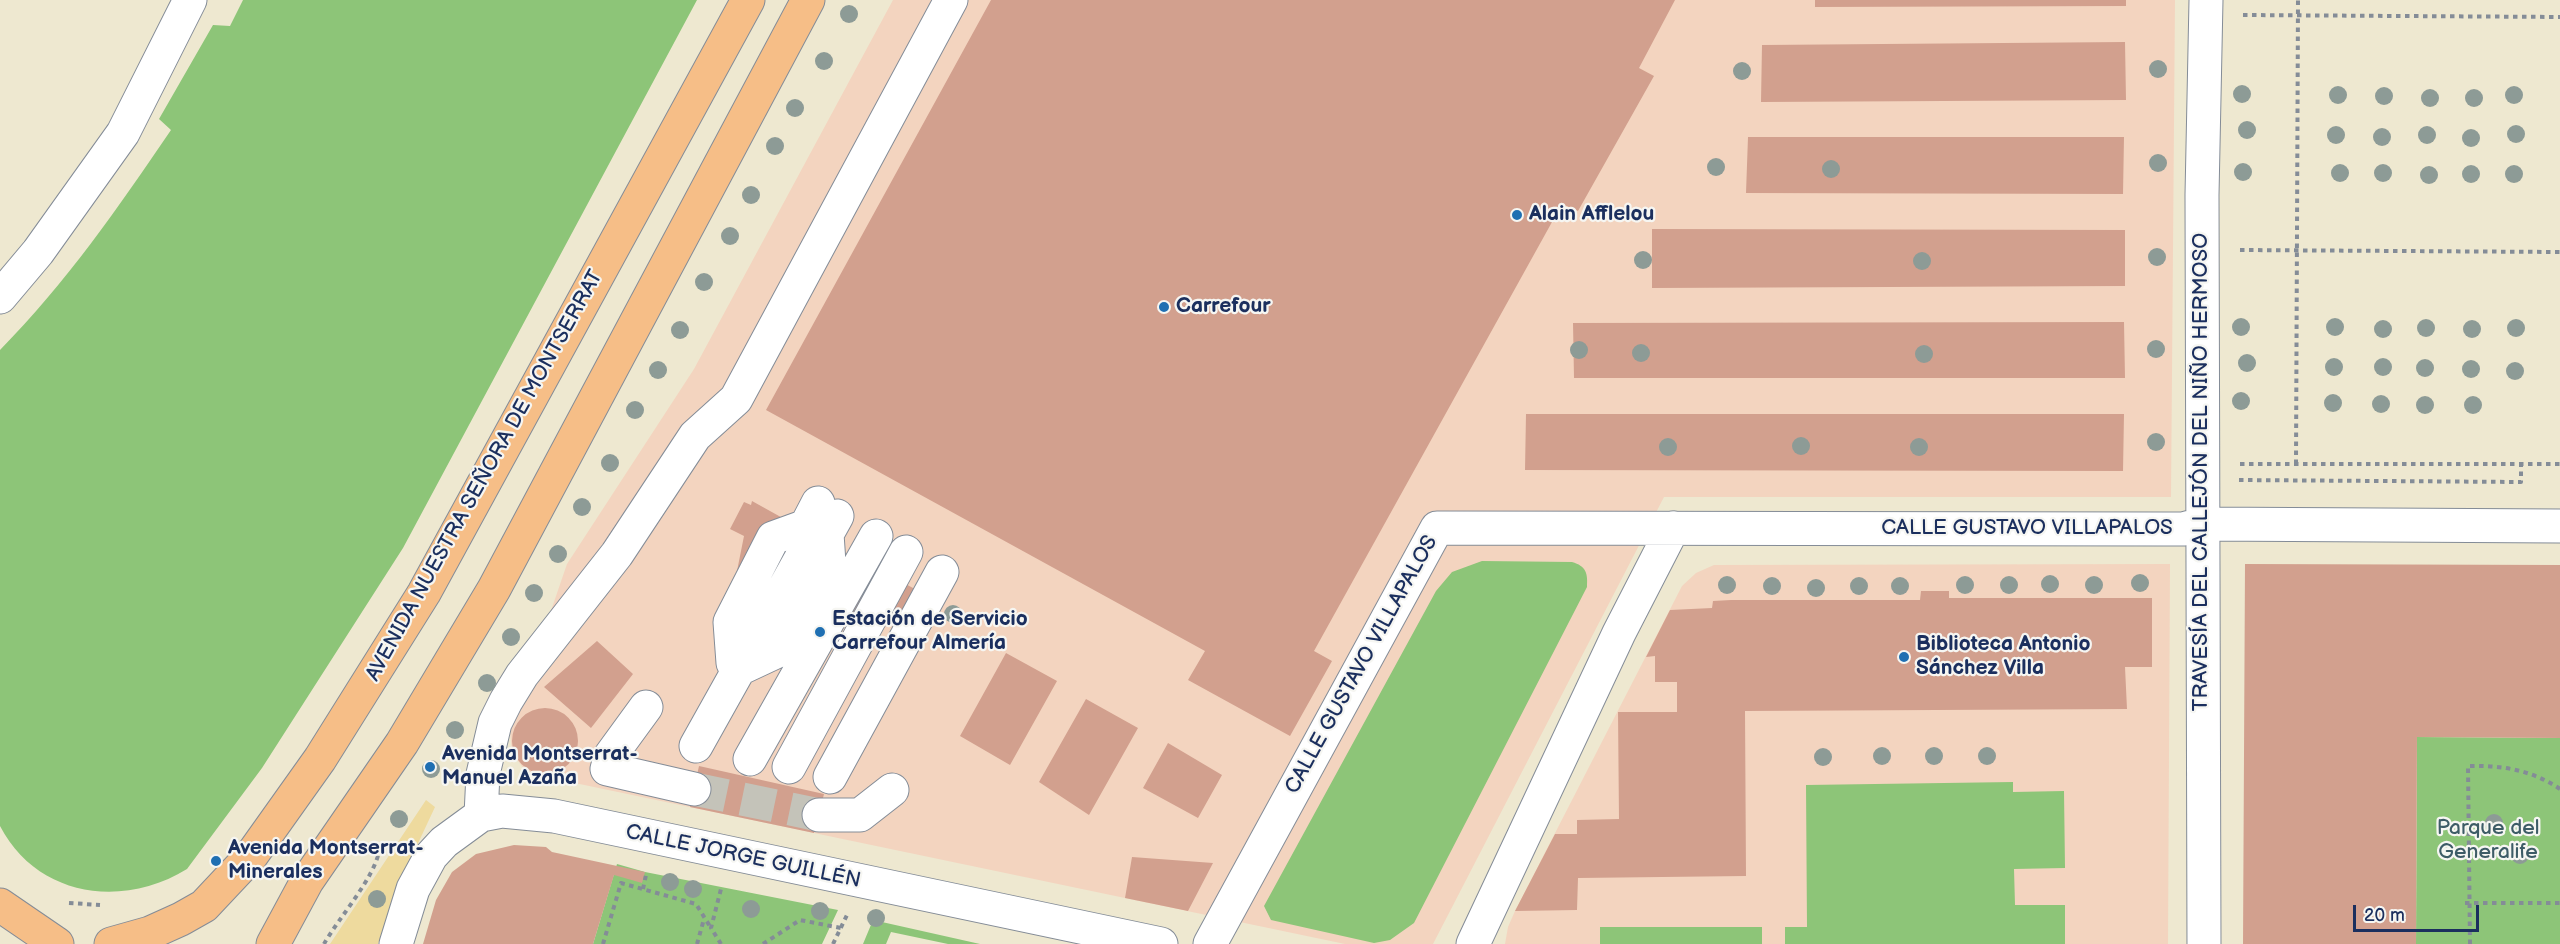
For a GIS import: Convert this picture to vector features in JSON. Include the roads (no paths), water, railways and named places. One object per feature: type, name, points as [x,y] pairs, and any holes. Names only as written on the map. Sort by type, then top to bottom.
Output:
[{"type":"main road","name":"AVENIDA NUESTRA SEÑORA DE MONTSERRAT","points":[[111,944],[150,933],[204,906],[237,873],[302,786],[423,593],[748,0]]},
{"type":"main road","points":[[273,944],[298,895],[402,743],[494,589],[808,0]]},
{"type":"main road","points":[[0,905],[57,944]]},
{"type":"street","points":[[0,297],[38,252],[123,132],[190,0]]},
{"type":"street","points":[[396,944],[413,889],[430,856],[481,815],[487,756],[495,723],[506,701],[522,675],[617,554],[695,436],[736,399],[951,0]]},
{"type":"street","name":"TRAVESÍA DEL CALLEJÓN DEL NIÑO HERMOSO","points":[[2204,944],[2202,195],[2206,0]]},
{"type":"street","points":[[696,746],[737,670],[784,648],[830,563],[821,522],[773,538],[730,622],[733,663],[737,670]]},
{"type":"street","name":"CALLE GUSTAVO VILLAPALOS","points":[[1210,944],[1437,528],[2183,529],[2202,524],[2560,526]]},
{"type":"street","points":[[1473,944],[1619,633],[1672,528]]},
{"type":"street","points":[[750,759],[876,536]]},
{"type":"street","points":[[789,767],[906,552]]},
{"type":"street","points":[[830,777],[942,572]]},
{"type":"street","points":[[646,707],[611,755],[606,764],[607,769],[694,789]]},
{"type":"street","points":[[819,815],[860,815],[892,790]]},
{"type":"street","name":"CALLE JORGE GUILLÉN","points":[[481,815],[502,811],[554,816],[1161,944]]},
{"type":"tunnel","points":[[694,789],[819,815]]},
{"type":"place","name":"Alain Afflelou","points":[[1517,215]]},
{"type":"place","name":"Carrefour","points":[[1164,307]]},
{"type":"place","name":"Estación de Servicio Carrefour Almería","points":[[820,632]]},
{"type":"place","name":"Biblioteca Antonio Sánchez Villa","points":[[1904,657]]},
{"type":"place","name":"Avenida Montserrat- Manuel Azaña","points":[[430,767]]},
{"type":"place","name":"Avenida Montserrat- Minerales","points":[[216,861]]},
{"type":"park label","name":"Parque del Generalife","points":[[2488,841]]}]
